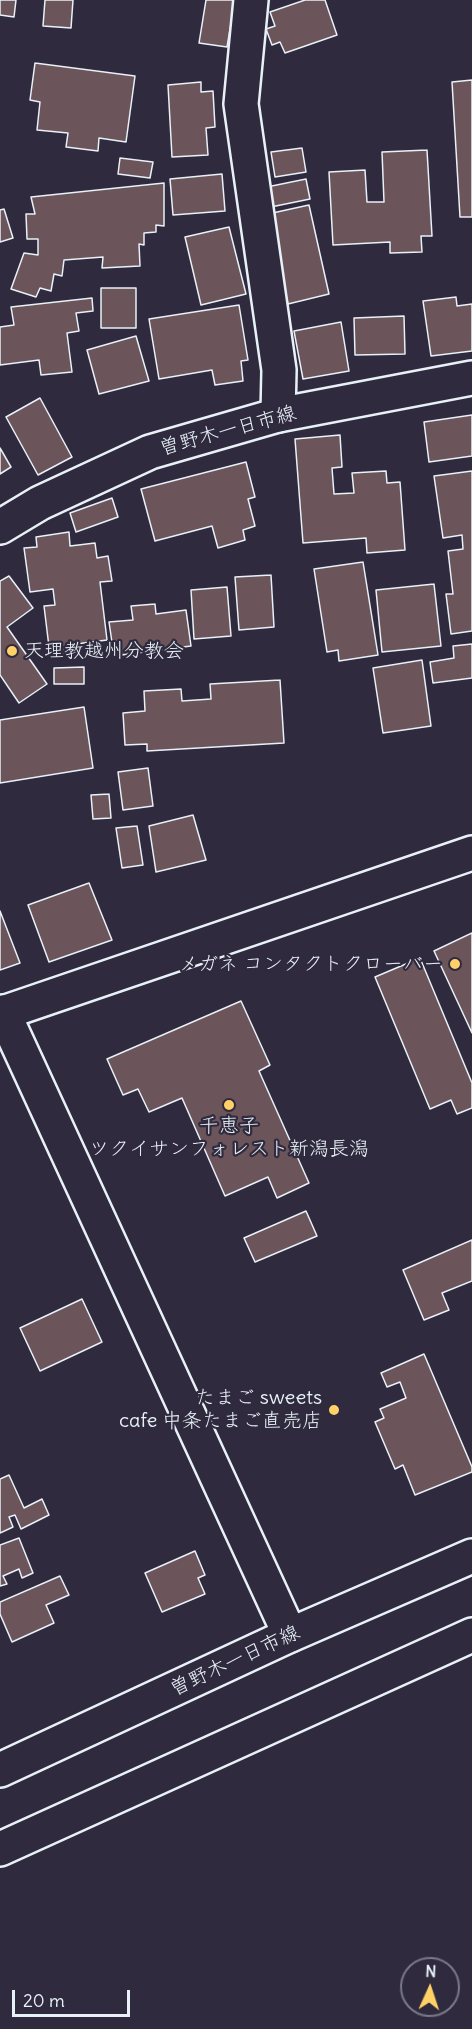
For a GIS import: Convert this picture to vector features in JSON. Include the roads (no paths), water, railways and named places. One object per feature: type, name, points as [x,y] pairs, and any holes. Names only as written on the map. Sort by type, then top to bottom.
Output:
[{"type":"street","points":[[251,0],[241,104],[279,370],[278,416]]},
{"type":"street","name":"曽野木一日市線","points":[[0,527],[40,503],[150,452],[278,416],[472,378]]},
{"type":"street","points":[[291,1635],[2,1013],[472,853]]},
{"type":"street","name":"曽野木一日市線","points":[[0,1770],[291,1635],[472,1556]]},
{"type":"street","points":[[0,1849],[472,1635]]},
{"type":"place","name":"天理教越州分教会","points":[[12,651]]},
{"type":"place","name":"メガネ コンタクトクローバー","points":[[455,964]]},
{"type":"place","name":"千恵子 ツクイサンフォレスト新潟長潟","points":[[229,1105]]},
{"type":"place","name":"たまご sweets cafe 中条たまご直売店","points":[[334,1410]]}]
